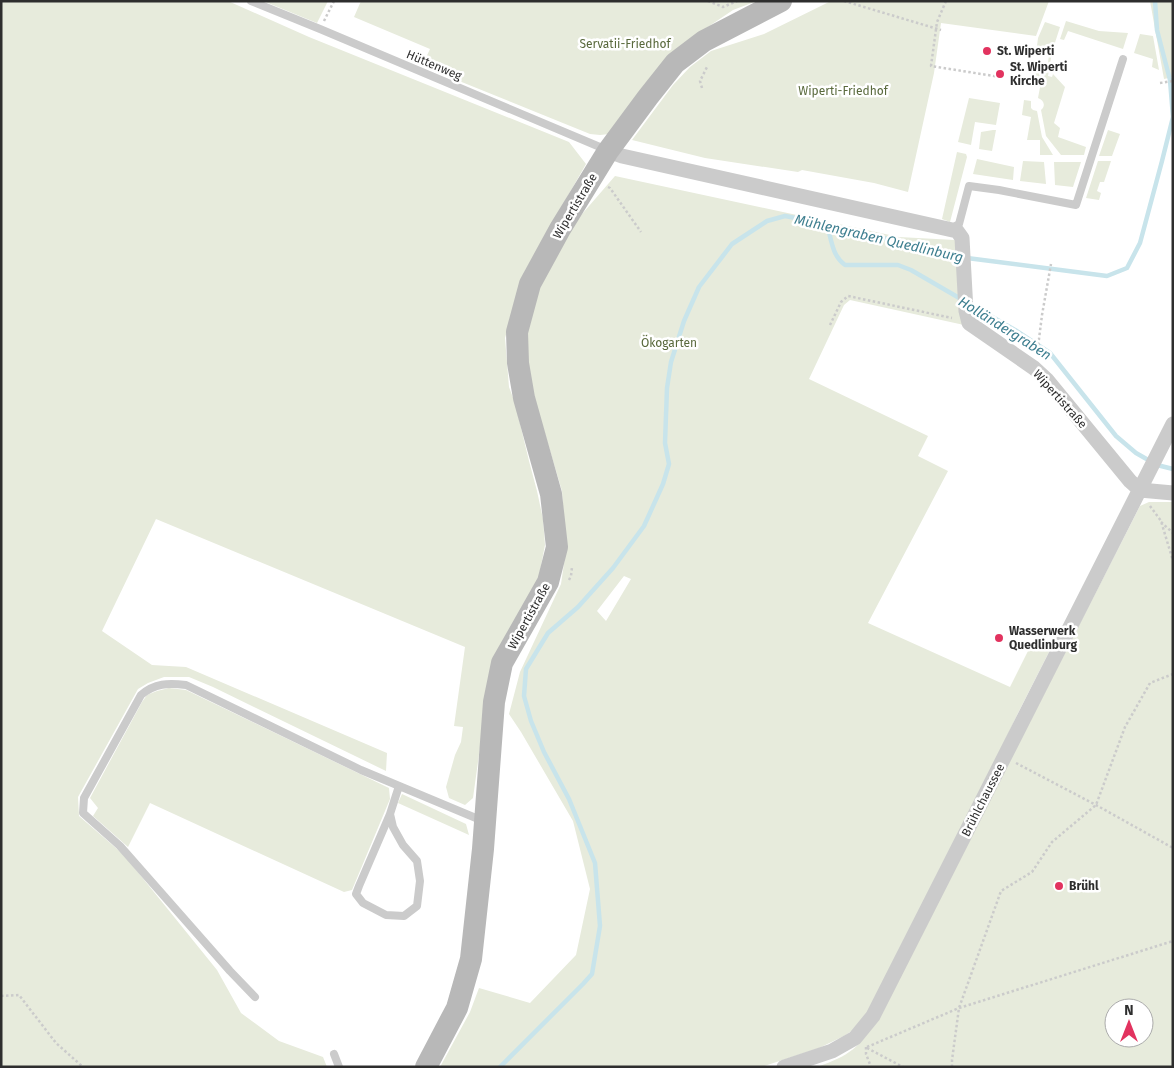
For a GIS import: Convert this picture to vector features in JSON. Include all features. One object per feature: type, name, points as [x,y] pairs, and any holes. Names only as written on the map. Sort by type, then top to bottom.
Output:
[{"type":"street","name":"Wipertistraße","points":[[426,1067],[457,1008],[471,960],[485,822],[494,702],[502,663],[548,582],[557,547],[550,494],[524,398],[518,363],[517,332],[530,284],[608,151],[675,63],[704,41],[781,1]]},
{"type":"street","points":[[608,151],[622,156],[957,231],[961,236],[968,316]]},
{"type":"street","name":"Wipertistraße","points":[[968,316],[969,323],[1034,368],[1047,380],[1140,490]]},
{"type":"street","name":"Brühlchaussee","points":[[784,1067],[832,1051],[855,1038],[873,1016],[1173,424]]},
{"type":"street","points":[[1140,490],[1173,493]]},
{"type":"lane","name":"Hüttenweg","points":[[251,1],[608,151]]},
{"type":"lane","points":[[951,229],[959,224],[969,186],[1076,204],[1123,59]]},
{"type":"lane","points":[[255,997],[230,972],[120,846],[83,813],[84,798],[141,695],[147,690],[168,683],[186,685],[361,770],[485,822]]},
{"type":"lane","points":[[390,814],[393,827],[403,845],[416,860],[420,881],[417,906],[404,916],[386,915],[363,903],[356,894],[390,814],[399,786]]},
{"type":"lane","points":[[334,1054],[338,1067]]},
{"type":"path","points":[[320,29],[334,1]]},
{"type":"path","points":[[708,1],[723,7],[737,1]]},
{"type":"path","points":[[844,1],[941,30]]},
{"type":"path","points":[[946,1],[937,22],[930,66],[1000,77],[1000,74]]},
{"type":"path","points":[[702,88],[700,81],[707,67]]},
{"type":"path","points":[[1160,83],[1173,81]]},
{"type":"path","points":[[592,176],[610,188],[641,232]]},
{"type":"path","points":[[1038,351],[1051,264]]},
{"type":"path","points":[[830,326],[841,302],[848,296],[949,318],[968,316]]},
{"type":"path","points":[[1140,490],[1161,521],[1173,533]]},
{"type":"path","points":[[1161,521],[1173,561]]},
{"type":"path","points":[[952,1067],[959,1008],[1001,891],[1032,872],[1052,842],[1096,805],[1125,727],[1150,683],[1173,674]]},
{"type":"path","points":[[1004,758],[1096,805],[1173,848]]},
{"type":"path","points":[[866,1047],[959,1008],[1173,941]]},
{"type":"path","points":[[1,996],[19,995],[56,1043],[82,1067]]},
{"type":"path","points":[[866,1047],[866,1054],[871,1067]]},
{"type":"path","points":[[866,1047],[903,1067]]},
{"type":"green space","points":[[1,1],[228,1],[309,37],[569,142],[586,164],[525,271],[505,338],[509,387],[515,403],[537,491],[543,519],[545,545],[538,581],[486,704],[473,798],[465,805],[449,798],[446,787],[455,755],[461,742],[463,727],[454,726],[465,647],[156,519],[102,631],[152,665],[186,667],[387,753],[386,771],[213,687],[189,677],[164,677],[138,689],[78,797],[79,816],[124,855],[217,970],[241,1013],[279,1041],[323,1057],[327,1067],[1,1067]]},
{"type":"green space","points":[[263,1],[328,1],[317,23]]},
{"type":"green space","name":"Servatii-Friedhof","points":[[361,1],[757,1],[733,10],[696,35],[609,134],[600,135],[590,134],[422,66],[430,49],[354,17]]},
{"type":"green space","name":"Wiperti-Friedhof","points":[[831,1],[1049,1],[1036,36],[941,23],[934,73],[908,192],[874,183],[802,170],[798,172],[705,158],[632,140],[673,85],[690,67],[711,51],[764,34]]},
{"type":"green space","points":[[1150,1],[1173,1],[1173,77],[1164,79]]},
{"type":"green space","points":[[1066,21],[1099,31],[1128,33],[1123,49],[1068,31],[1064,40],[1060,39]]},
{"type":"green space","points":[[1045,22],[1060,27],[1052,52],[1048,76],[1052,77],[1053,74],[1065,87],[1054,123],[1060,128],[1058,137],[1086,147],[1084,155],[1061,155],[1046,136],[1041,110],[1044,103],[1038,98],[1041,82],[1030,79],[1031,72],[1047,70],[1050,48],[1037,46],[1038,38]]},
{"type":"green space","points":[[1140,34],[1153,36],[1159,70],[1152,67],[1153,59],[1134,53]]},
{"type":"green space","points":[[969,98],[1000,103],[996,125],[975,122],[971,145],[958,142]]},
{"type":"green space","points":[[1024,100],[1031,101],[1031,108],[1037,111],[1042,137],[1053,155],[1040,155],[1040,140],[1027,140],[1031,117],[1022,115]]},
{"type":"green space","points":[[996,130],[992,151],[979,149],[981,132]]},
{"type":"green space","points":[[1108,130],[1120,134],[1112,156],[1099,156]]},
{"type":"green space","points":[[957,152],[966,154],[967,157],[950,222],[942,219]]},
{"type":"green space","points":[[977,159],[1014,167],[1013,180],[973,174]]},
{"type":"green space","points":[[1023,161],[1044,162],[1046,184],[1020,181]]},
{"type":"green space","points":[[1098,161],[1111,161],[1104,182],[1100,182],[1097,191],[1101,193],[1099,200],[1086,198]]},
{"type":"green space","points":[[1054,162],[1081,162],[1073,187],[1055,185]]},
{"type":"green space","name":"Ökogarten","points":[[615,176],[899,237],[955,240],[964,325],[850,300],[844,305],[809,379],[928,436],[918,456],[948,471],[868,623],[1010,687],[1034,639],[1051,648],[867,1016],[856,1028],[844,1036],[819,1048],[761,1067],[440,1067],[470,1012],[479,988],[530,1003],[576,955],[590,889],[573,821],[509,714],[520,672],[561,584],[566,550],[562,491],[543,427],[533,401],[523,334],[533,295],[563,236]],"holes":[[[624,576],[631,579],[606,621],[597,611]]]},
{"type":"green space","name":"Brühl","points":[[1149,502],[1173,502],[1173,1067],[817,1067],[838,1059],[853,1049],[865,1037],[878,1019],[1140,506]]},
{"type":"green space","points":[[169,688],[186,690],[389,788],[390,799],[352,890],[344,892],[150,803],[128,847],[93,816],[98,808],[90,798],[142,702],[147,695]]},
{"type":"green space","points":[[402,794],[466,824],[469,835],[398,803]]},
{"type":"waterway","name":"Mühlengraben Quedlinburg","points":[[967,258],[1107,276],[1127,268],[1140,243],[1173,117],[1170,80],[1157,30],[1155,1]]},
{"type":"waterway","name":"Mühlengraben Quedlinburg","points":[[500,1067],[592,974],[600,926],[595,863],[569,799],[544,752],[531,721],[524,696],[526,669],[548,633],[578,607],[613,568],[644,526],[663,484],[669,464],[665,443],[667,388],[671,362],[684,321],[699,287],[732,244],[767,221],[785,216],[827,224],[959,257]]},
{"type":"waterway","name":"Holländergraben","points":[[827,224],[837,257],[845,265],[898,265],[911,270],[961,299]]},
{"type":"waterway","name":"Holländergraben","points":[[968,303],[1050,353],[1116,436],[1136,453],[1150,461]]},
{"type":"waterway","name":"Holländergraben","points":[[1157,465],[1173,469]]},
{"type":"place","name":"St. Wiperti","points":[[987,51]]},
{"type":"place","name":"St. Wiperti Kirche","points":[[1000,74]]},
{"type":"place","name":"Wasserwerk Quedlinburg","points":[[999,638]]},
{"type":"place","name":"Brühl","points":[[1059,886]]}]
